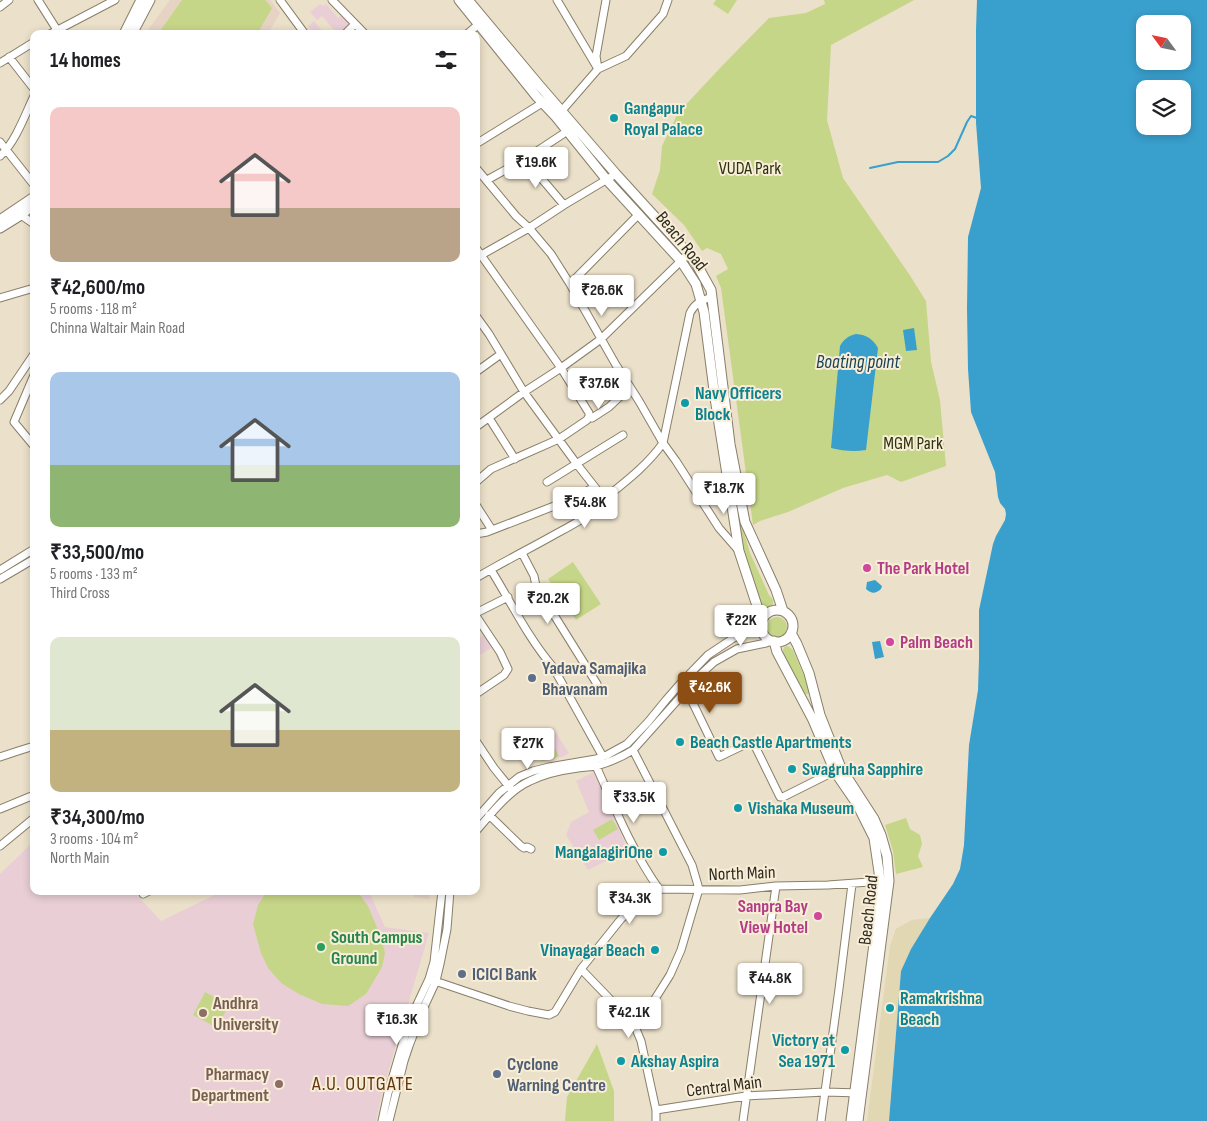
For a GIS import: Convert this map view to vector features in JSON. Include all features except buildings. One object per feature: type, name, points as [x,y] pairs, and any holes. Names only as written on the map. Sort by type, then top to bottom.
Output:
[{"type":"main road","points":[[126,30],[141,0]]},
{"type":"main road","points":[[134,30],[150,0]]},
{"type":"main road","name":"Beach Road","points":[[460,0],[537,97],[559,114],[616,174],[688,254],[702,274],[712,297],[730,444],[745,522],[776,590],[783,611]]},
{"type":"main road","name":"Beach Road","points":[[468,0],[539,85],[606,179],[681,261],[696,284],[701,300],[739,551],[762,621]]},
{"type":"main road","points":[[0,220],[30,203]]},
{"type":"main road","points":[[0,228],[21,215],[30,204]]},
{"type":"main road","points":[[783,611],[792,619],[791,633],[784,640],[773,641],[763,633],[762,621],[771,612],[783,611]]},
{"type":"main road","name":"Beach Road","points":[[791,633],[809,673],[838,770]]},
{"type":"main road","name":"Beach Road","points":[[773,641],[874,838],[885,881],[881,890],[858,1093],[858,1121]]},
{"type":"main road","name":"Beach Road","points":[[851,1121],[858,1093]]},
{"type":"street","points":[[0,7],[9,0]]},
{"type":"street","points":[[38,0],[56,30]]},
{"type":"street","points":[[61,30],[115,0]]},
{"type":"street","points":[[280,0],[302,30]]},
{"type":"street","points":[[557,0],[598,69]]},
{"type":"street","points":[[598,69],[596,56],[606,0]]},
{"type":"street","points":[[559,114],[598,69],[626,56],[663,14],[668,0]]},
{"type":"street","points":[[335,1],[361,30]]},
{"type":"street","points":[[349,30],[356,24]]},
{"type":"street","points":[[472,30],[479,24]]},
{"type":"street","points":[[0,63],[30,44]]},
{"type":"street","points":[[9,57],[30,84]]},
{"type":"street","points":[[0,156],[6,150],[30,105]]},
{"type":"street","points":[[480,142],[539,105]]},
{"type":"street","points":[[487,180],[563,134]]},
{"type":"street","points":[[0,142],[30,180]]},
{"type":"street","points":[[524,158],[564,205]]},
{"type":"street","points":[[480,172],[551,254],[663,443],[676,460],[719,528],[739,551]]},
{"type":"street","points":[[480,255],[529,228],[616,174]]},
{"type":"street","points":[[570,284],[639,214]]},
{"type":"street","points":[[21,215],[30,221]]},
{"type":"street","points":[[480,424],[601,339],[688,254]]},
{"type":"street","points":[[480,257],[561,368],[589,413],[587,420],[559,439],[491,469],[480,479]]},
{"type":"street","points":[[0,298],[30,289]]},
{"type":"street","points":[[480,576],[575,523],[594,510],[655,454],[663,443],[690,312],[701,300],[712,297]]},
{"type":"street","points":[[480,322],[524,392],[605,500]]},
{"type":"street","points":[[480,369],[501,354]]},
{"type":"street","points":[[0,400],[9,391],[30,360]]},
{"type":"street","points":[[30,384],[14,422],[30,441]]},
{"type":"street","points":[[592,418],[609,407],[630,387]]},
{"type":"street","points":[[488,418],[515,458]]},
{"type":"street","points":[[546,482],[623,435]]},
{"type":"street","points":[[480,533],[562,504],[595,487]]},
{"type":"street","points":[[480,511],[492,530]]},
{"type":"street","points":[[0,570],[30,551]]},
{"type":"street","points":[[522,553],[534,576],[536,586],[597,684]]},
{"type":"street","points":[[0,579],[30,561]]},
{"type":"street","points":[[491,570],[536,644],[553,667],[603,757]]},
{"type":"street","points":[[480,612],[508,596]]},
{"type":"street","points":[[480,620],[500,652],[508,669],[504,676],[480,691]]},
{"type":"street","points":[[480,826],[520,777],[549,767],[603,757],[627,744],[680,684],[708,656],[762,621]]},
{"type":"street","points":[[480,815],[510,789],[529,781],[576,768],[596,766],[622,757],[632,750],[714,662],[736,649],[773,641]]},
{"type":"street","points":[[680,684],[686,691],[719,757],[751,742],[754,744],[780,797],[838,770]]},
{"type":"street","points":[[0,757],[30,747]]},
{"type":"street","points":[[480,749],[510,789]]},
{"type":"street","points":[[632,750],[692,865],[698,889],[684,942],[674,967],[636,1029]]},
{"type":"street","points":[[433,980],[509,1006],[549,1015],[555,1012],[581,969],[621,919],[643,898],[659,889],[645,868],[624,828],[596,766]]},
{"type":"street","points":[[0,809],[30,797]]},
{"type":"street","points":[[490,815],[521,846],[532,849]]},
{"type":"street","points":[[0,846],[30,821]]},
{"type":"street","name":"North Main","points":[[659,889],[740,890],[776,886],[885,881]]},
{"type":"street","points":[[821,1121],[852,884]]},
{"type":"street","points":[[743,1121],[776,886]]},
{"type":"street","points":[[382,1121],[403,1042],[413,1013],[433,980],[442,895]]},
{"type":"street","points":[[389,1121],[402,1068],[433,980],[447,929],[450,895]]},
{"type":"street","points":[[581,969],[630,1020],[636,1029],[641,1041],[656,1110],[656,1121]]},
{"type":"street","name":"Central Main","points":[[656,1110],[746,1096],[825,1092],[858,1093]]},
{"type":"shaded area","points":[[170,0],[270,0],[280,13],[270,30],[148,30]]},
{"type":"shaded area","points":[[320,4],[323,6],[326,4],[338,18],[343,14],[352,24],[345,30],[334,30],[322,16],[317,20],[310,12]]},
{"type":"shaded area","points":[[314,21],[322,30],[312,30],[308,26]]},
{"type":"shaded area","points":[[485,634],[493,647],[480,655],[480,637]]},
{"type":"shaded area","points":[[553,728],[569,753],[563,757],[542,761],[531,749]]},
{"type":"shaded area","points":[[594,772],[628,850],[588,870],[566,835],[571,822],[589,812],[576,781]]},
{"type":"shaded area","name":"Andhra University","points":[[30,845],[30,895],[137,895],[161,921],[215,895],[370,895],[385,927],[429,933],[382,1093],[376,1121],[0,1121],[0,874]]},
{"type":"shaded area","points":[[414,895],[430,895],[429,899],[414,897]]},
{"type":"green space","points":[[182,0],[265,0],[272,8],[260,30],[161,30]]},
{"type":"green space","points":[[716,0],[737,0],[728,14],[713,4]]},
{"type":"green space","name":"VUDA Park","points":[[824,0],[914,0],[831,45],[827,120],[843,178],[926,301],[931,362],[940,400],[946,466],[901,482],[887,475],[843,488],[753,525],[721,288],[716,276],[728,269],[721,254],[707,248],[702,251],[684,225],[652,194],[660,170],[662,146],[678,113],[769,18],[806,13],[825,4]]},
{"type":"green space","points":[[731,477],[733,477],[742,526],[750,553],[773,600],[772,606],[765,608],[759,600],[746,559]]},
{"type":"green space","points":[[573,562],[601,604],[576,620],[548,579]]},
{"type":"green space","points":[[777,617],[784,620],[787,627],[784,634],[777,637],[770,634],[767,627],[770,620]]},
{"type":"green space","points":[[788,646],[793,650],[810,690],[809,694],[804,694],[782,654],[784,647]]},
{"type":"green space","points":[[547,736],[559,756],[542,761],[533,748]]},
{"type":"green space","points":[[906,818],[910,829],[920,835],[922,844],[918,856],[923,867],[896,874],[893,851],[885,825]]},
{"type":"green space","points":[[612,819],[618,829],[599,840],[593,830]]},
{"type":"green space","name":"South Campus Ground","points":[[264,895],[360,895],[368,906],[381,937],[385,953],[382,967],[366,994],[348,1006],[322,1004],[299,994],[281,983],[268,968],[261,953],[253,924],[258,905]]},
{"type":"green space","points":[[205,992],[229,1005],[217,1028],[193,1015]]},
{"type":"green space","points":[[597,1044],[614,1091],[614,1121],[565,1121],[567,1097]]},
{"type":"sand","name":"Ramakrishna Beach","points":[[930,918],[911,949],[901,971],[889,1121],[867,1121],[890,946],[896,929],[912,920]]},
{"type":"water","points":[[977,0],[1207,0],[1207,1121],[889,1121],[901,971],[911,949],[953,884],[960,869],[964,845],[969,745],[978,690],[979,610],[993,544],[1006,514],[998,497],[995,472],[971,412],[968,369],[968,237],[981,188],[976,123]]},
{"type":"water","points":[[914,328],[917,350],[906,351],[903,330]]},
{"type":"water","name":"Boating point","points":[[856,334],[869,338],[878,348],[866,450],[849,451],[831,448],[840,346],[846,338]]},
{"type":"water","points":[[875,580],[882,586],[879,591],[872,593],[866,589],[867,582]]},
{"type":"water","points":[[880,641],[884,657],[875,659],[872,642]]},
{"type":"waterway","points":[[870,168],[898,162],[938,162],[955,149],[971,116],[977,118]]},
{"type":"place","name":"Gangapur Royal Palace","points":[[614,118]]},
{"type":"place","name":"Navy Officers Block","points":[[685,403]]},
{"type":"place","name":"The Park Hotel","points":[[867,568]]},
{"type":"place","name":"Palm Beach","points":[[890,642]]},
{"type":"place","name":"Yadava Samajika Bhavanam","points":[[532,678]]},
{"type":"place","name":"Beach Castle Apartments","points":[[680,742]]},
{"type":"place","name":"Swagruha Sapphire","points":[[792,769]]},
{"type":"place","name":"Vishaka Museum","points":[[738,808]]},
{"type":"place","name":"MangalagiriOne","points":[[663,852]]},
{"type":"place","name":"Sanpra Bay View Hotel","points":[[818,916]]},
{"type":"place","name":"South Campus Ground","points":[[321,947]]},
{"type":"place","name":"Vinayagar Beach","points":[[655,950]]},
{"type":"place","name":"ICICI Bank","points":[[462,974]]},
{"type":"place","name":"Ramakrishna Beach","points":[[890,1008]]},
{"type":"place","name":"Andhra University","points":[[203,1013]]},
{"type":"place","name":"Victory at Sea 1971","points":[[845,1050]]},
{"type":"place","name":"Akshay Aspira","points":[[621,1061]]},
{"type":"place","name":"Cyclone Warning Centre","points":[[497,1074]]},
{"type":"place","name":"Pharmacy Department","points":[[279,1084]]},
{"type":"district","name":"A.U. OUTGATE","points":[[363,1083]]},
{"type":"park label","name":"MGM Park","points":[[913,443]]}]
